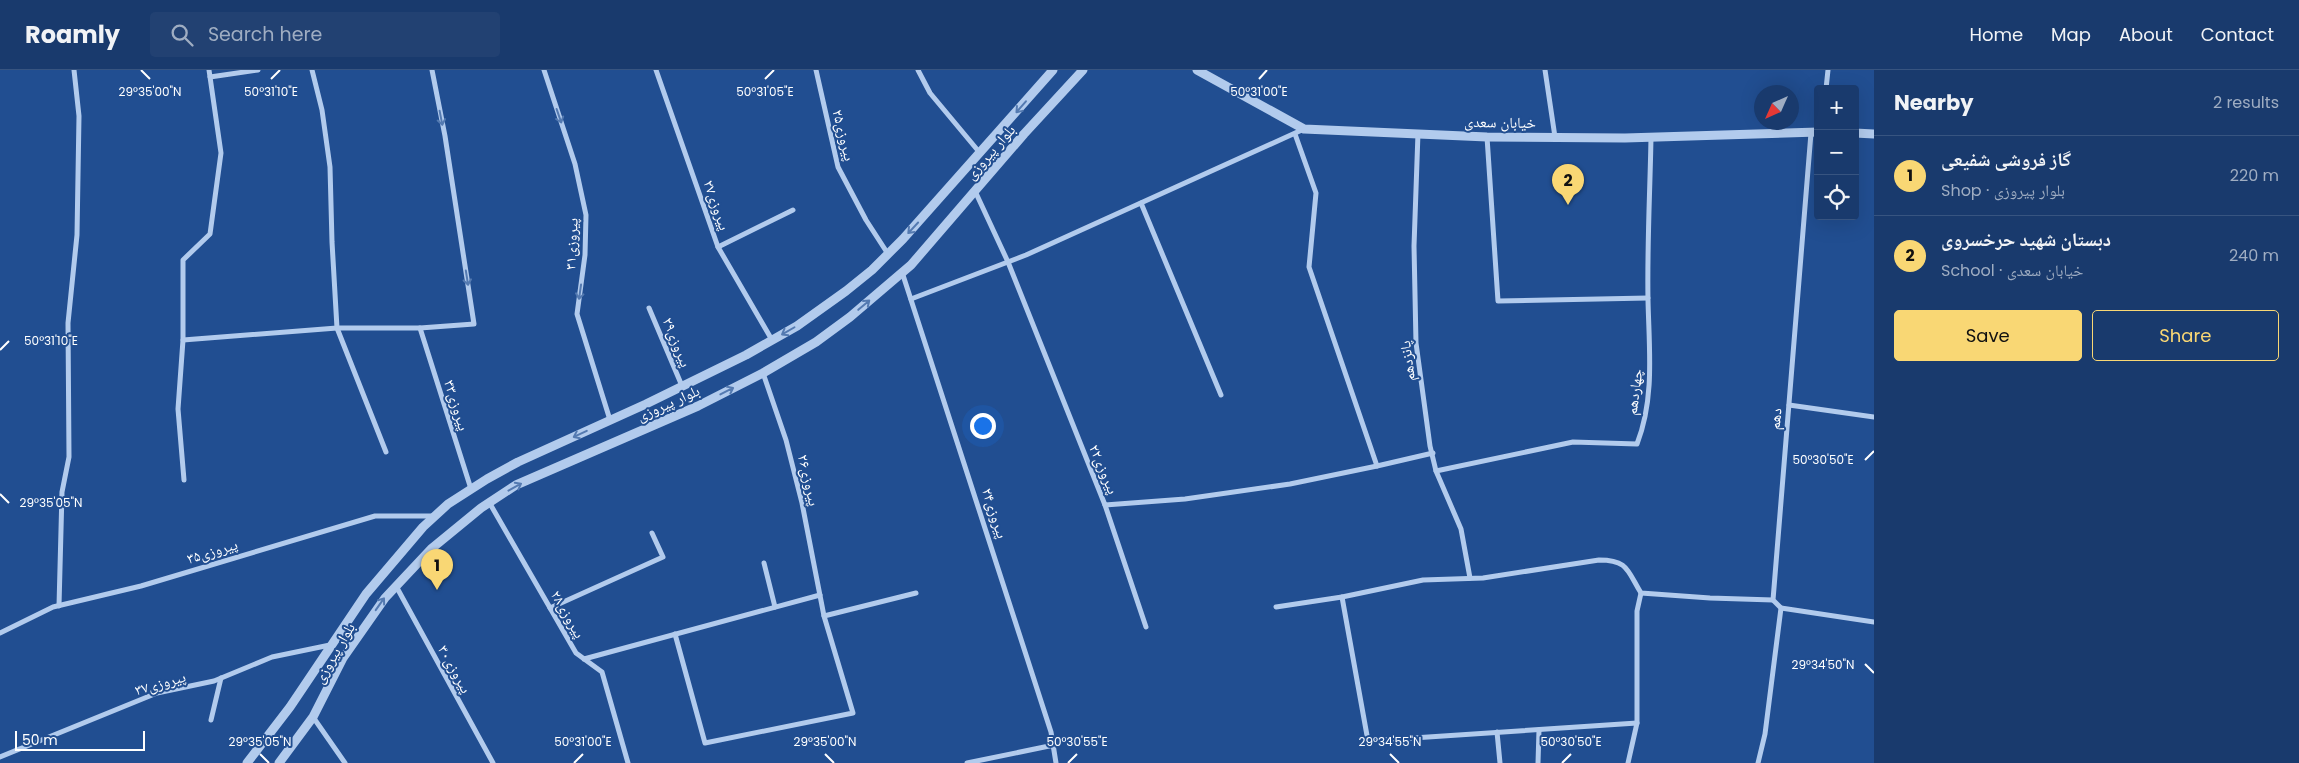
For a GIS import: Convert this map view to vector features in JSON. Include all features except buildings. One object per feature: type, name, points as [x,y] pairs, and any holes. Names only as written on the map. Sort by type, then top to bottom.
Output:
[{"type":"street","points":[[59,606],[62,492],[69,457],[68,323],[78,236],[79,116],[74,70]]},
{"type":"street","points":[[184,480],[178,409],[183,340],[183,260],[210,234],[221,153],[209,70]]},
{"type":"street","points":[[210,78],[258,70]]},
{"type":"street","points":[[312,70],[322,110],[330,167],[332,242],[338,328],[386,452]]},
{"type":"street","points":[[183,340],[338,328],[420,328],[474,324],[445,136],[432,70]]},
{"type":"street","name":"پیروزی۳۱","points":[[544,70],[575,164],[586,215],[585,255],[577,314],[610,420]]},
{"type":"street","name":"پیروزی۲۷","points":[[656,70],[718,247],[772,340]]},
{"type":"street","name":"پیروزی۲۵","points":[[816,70],[838,167],[866,220],[888,254]]},
{"type":"street","points":[[918,70],[930,93],[980,153]]},
{"type":"street","name":"بلوار پیروزی","points":[[247,763],[290,707],[366,594],[423,527],[471,490],[518,462],[682,386],[772,340],[796,326],[846,291],[888,254],[1053,70]]},
{"type":"street","name":"بلوار پیروزی","points":[[280,763],[313,716],[343,658],[385,598],[431,549],[489,502],[516,485],[698,406],[763,373],[816,342],[850,317],[902,272],[1083,70]]},
{"type":"street","name":"خیابان سعدی","points":[[1197,70],[1304,129],[1487,137],[1651,138],[1814,132]]},
{"type":"street","points":[[1545,70],[1555,137]]},
{"type":"street","points":[[1826,85],[1828,70]]},
{"type":"street","points":[[911,299],[1008,262],[1304,129]]},
{"type":"street","name":"دهم","points":[[1773,600],[1814,132]]},
{"type":"street","points":[[1296,134],[1316,193],[1309,267],[1377,466]]},
{"type":"street","name":"پانزدهم","points":[[1418,134],[1414,246],[1416,343],[1436,472],[1461,529],[1470,578]]},
{"type":"street","points":[[1859,134],[1874,134]]},
{"type":"street","points":[[1487,137],[1498,301],[1648,298]]},
{"type":"street","name":"چهاردهم","points":[[1436,472],[1574,442],[1637,444],[1642,430],[1650,370],[1648,298],[1651,138]]},
{"type":"street","name":"پیروزی۲۲","points":[[975,191],[1008,262],[1105,505],[1185,499],[1290,484],[1433,453]]},
{"type":"street","points":[[1141,203],[1221,395]]},
{"type":"street","points":[[718,247],[793,210]]},
{"type":"street","name":"پیروزی۲۴","points":[[902,272],[985,522],[1051,732],[1056,763]]},
{"type":"street","name":"پیروزی۲۹","points":[[649,308],[682,386]]},
{"type":"street","name":"پیروزی۳۳","points":[[420,328],[471,490]]},
{"type":"street","name":"پیروزی۲۶","points":[[675,634],[705,742],[853,713],[824,616],[802,503],[786,440],[763,373]]},
{"type":"street","points":[[1789,404],[1874,416]]},
{"type":"street","name":"پیروزی۲۸","points":[[489,502],[576,653],[602,672],[628,763]]},
{"type":"street","points":[[1105,505],[1146,627]]},
{"type":"street","name":"پیروزی۳۵","points":[[0,633],[59,606],[141,586],[375,516],[436,516]]},
{"type":"street","points":[[550,608],[663,557],[652,534]]},
{"type":"street","points":[[1276,607],[1342,597],[1423,580],[1470,578],[1599,560],[1615,560],[1624,566],[1641,593],[1637,611],[1637,723],[1628,763]]},
{"type":"street","points":[[764,563],[775,607]]},
{"type":"street","name":"پیروزی۳۰","points":[[396,586],[493,763]]},
{"type":"street","points":[[824,616],[916,593]]},
{"type":"street","points":[[1641,593],[1773,600],[1781,608],[1874,622]]},
{"type":"street","points":[[584,658],[820,595]]},
{"type":"street","points":[[1342,597],[1368,741],[1637,723]]},
{"type":"street","points":[[1758,763],[1765,734],[1781,608]]},
{"type":"street","name":"پیروزی۳۷","points":[[0,757],[157,694],[221,678],[272,657],[330,645]]},
{"type":"street","points":[[211,720],[221,678]]},
{"type":"street","points":[[313,716],[346,763]]},
{"type":"street","points":[[1538,763],[1539,730]]},
{"type":"street","points":[[1497,732],[1500,763]]},
{"type":"street","points":[[967,763],[1054,745]]},
{"type":"place","name":"دبستان شهید حرخسروی","points":[[1568,205]]},
{"type":"place","name":"گاز فروشی شفیعی","points":[[437,590]]}]
